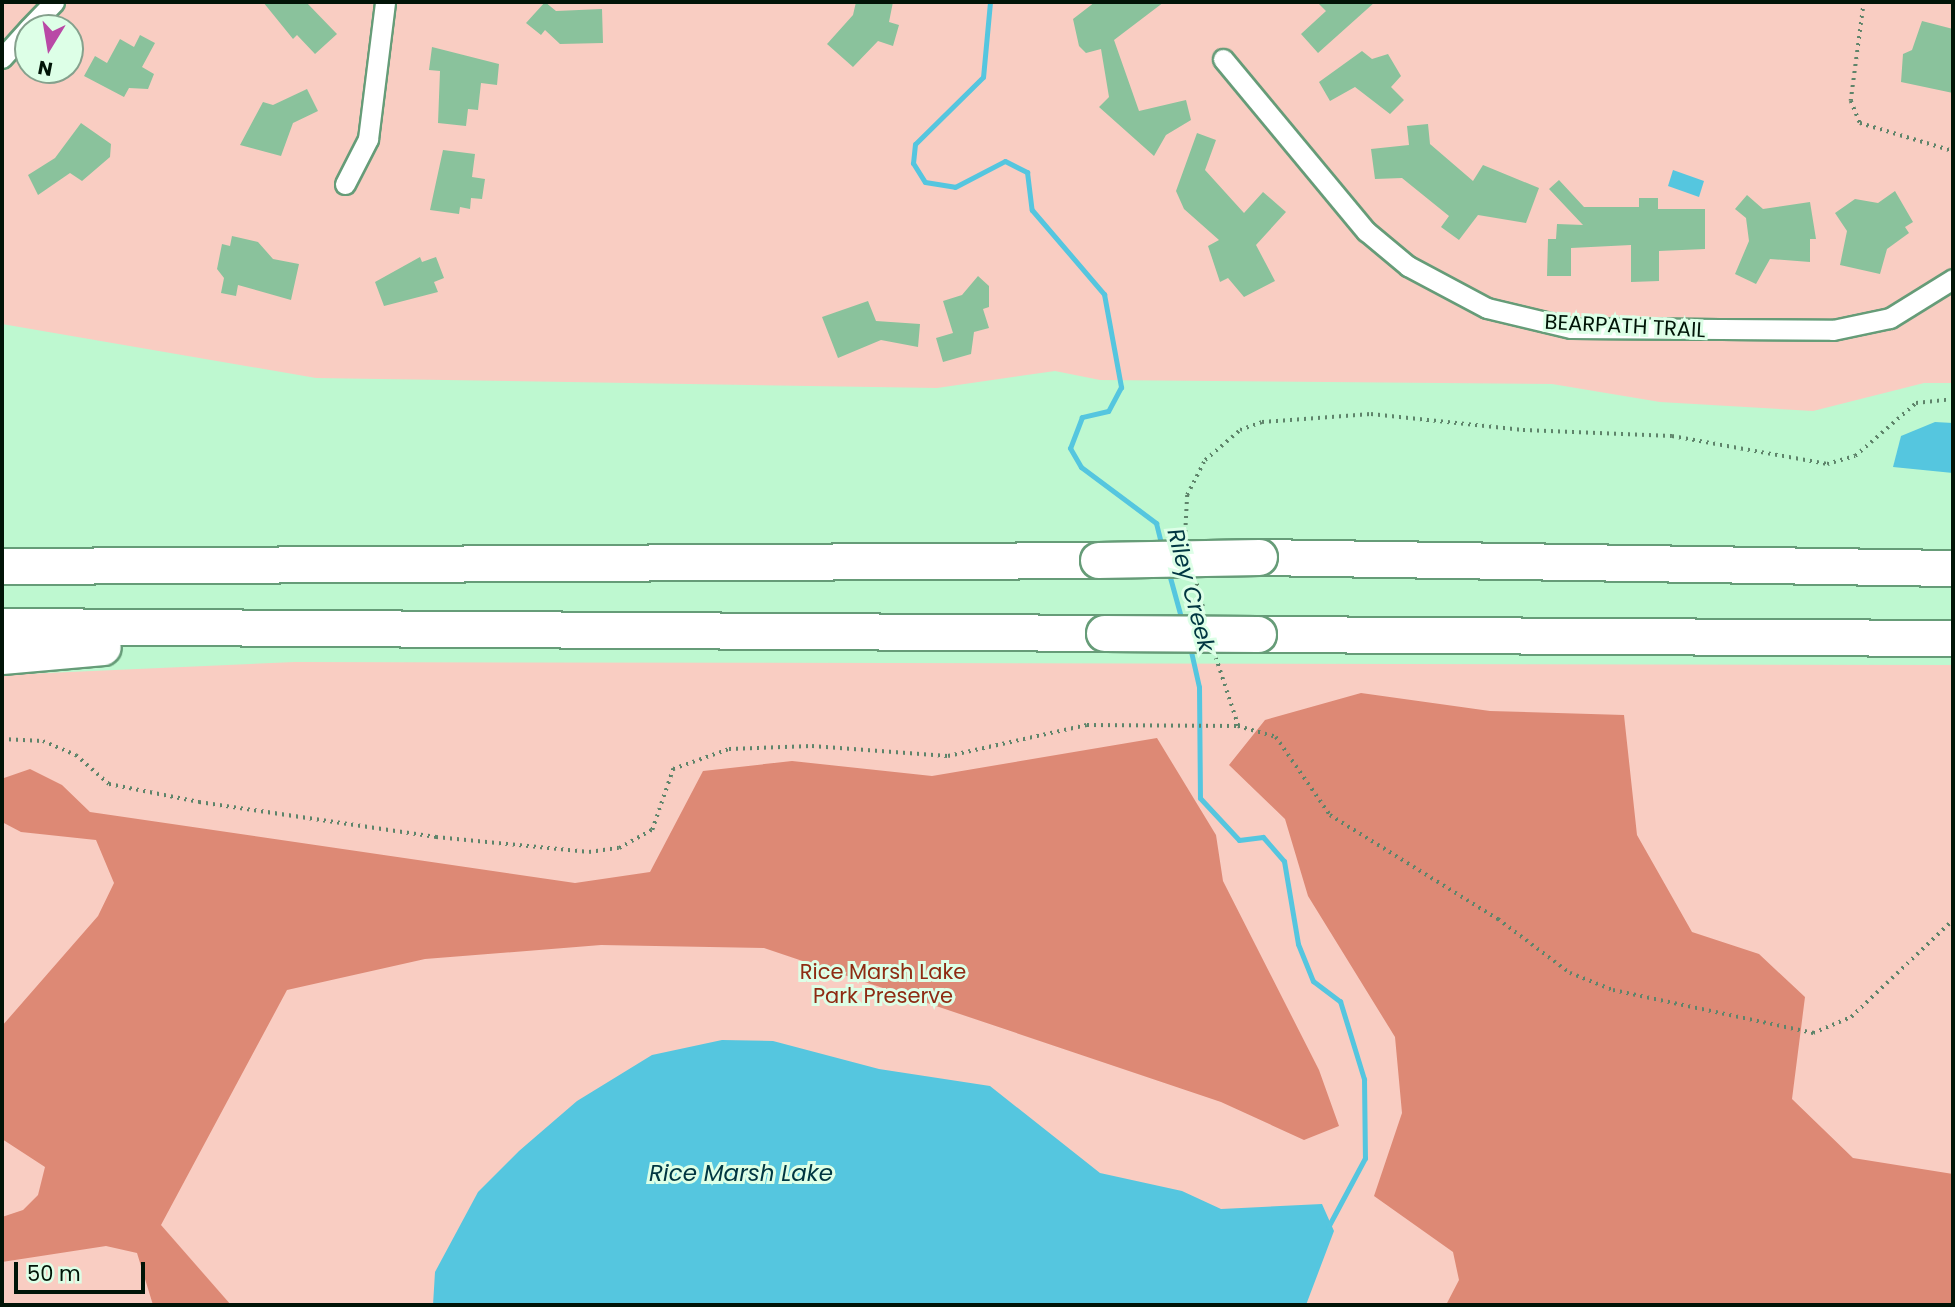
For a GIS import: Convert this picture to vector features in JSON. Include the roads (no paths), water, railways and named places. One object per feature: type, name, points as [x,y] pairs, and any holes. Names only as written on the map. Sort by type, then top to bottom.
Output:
[{"type":"highway","points":[[5,565],[1259,557],[1953,568]]},
{"type":"highway","points":[[2,626],[208,631],[1953,638]]},
{"type":"highway","points":[[2,656],[208,631]]},
{"type":"street","points":[[345,184],[368,139],[385,2]]},
{"type":"street","points":[[2,58],[14,45]]},
{"type":"street","name":"BEARPATH TRAIL","points":[[1223,59],[1366,231],[1408,265],[1497,312],[1571,328],[1833,330],[1890,317],[1953,279]]},
{"type":"water","points":[[1673,170],[1704,181],[1699,197],[1668,186]]},
{"type":"water","points":[[1935,422],[1953,423],[1953,473],[1893,467],[1901,436]]},
{"type":"water","name":"Rice Marsh Lake","points":[[722,1040],[773,1041],[879,1069],[990,1086],[1100,1173],[1182,1191],[1221,1209],[1322,1204],[1334,1231],[1306,1305],[433,1305],[435,1272],[478,1192],[519,1151],[577,1101],[652,1055]]},
{"type":"waterway","name":"Riley Creek","points":[[990,2],[983,77],[915,144],[913,163],[925,182],[955,187],[1005,161],[1027,172],[1032,210],[1104,294],[1121,387],[1108,411],[1082,417],[1070,448],[1081,467],[1156,523],[1162,547]]},
{"type":"waterway","name":"Riley Creek","points":[[1168,570],[1182,621]]},
{"type":"waterway","name":"Riley Creek","points":[[1190,647],[1199,687],[1200,798],[1239,840],[1263,837],[1284,861],[1298,944],[1313,981],[1340,1001],[1364,1079],[1365,1158],[1328,1227]]},
{"type":"park label","name":"Rice Marsh Lake Park Preserve","points":[[883,984]]}]
